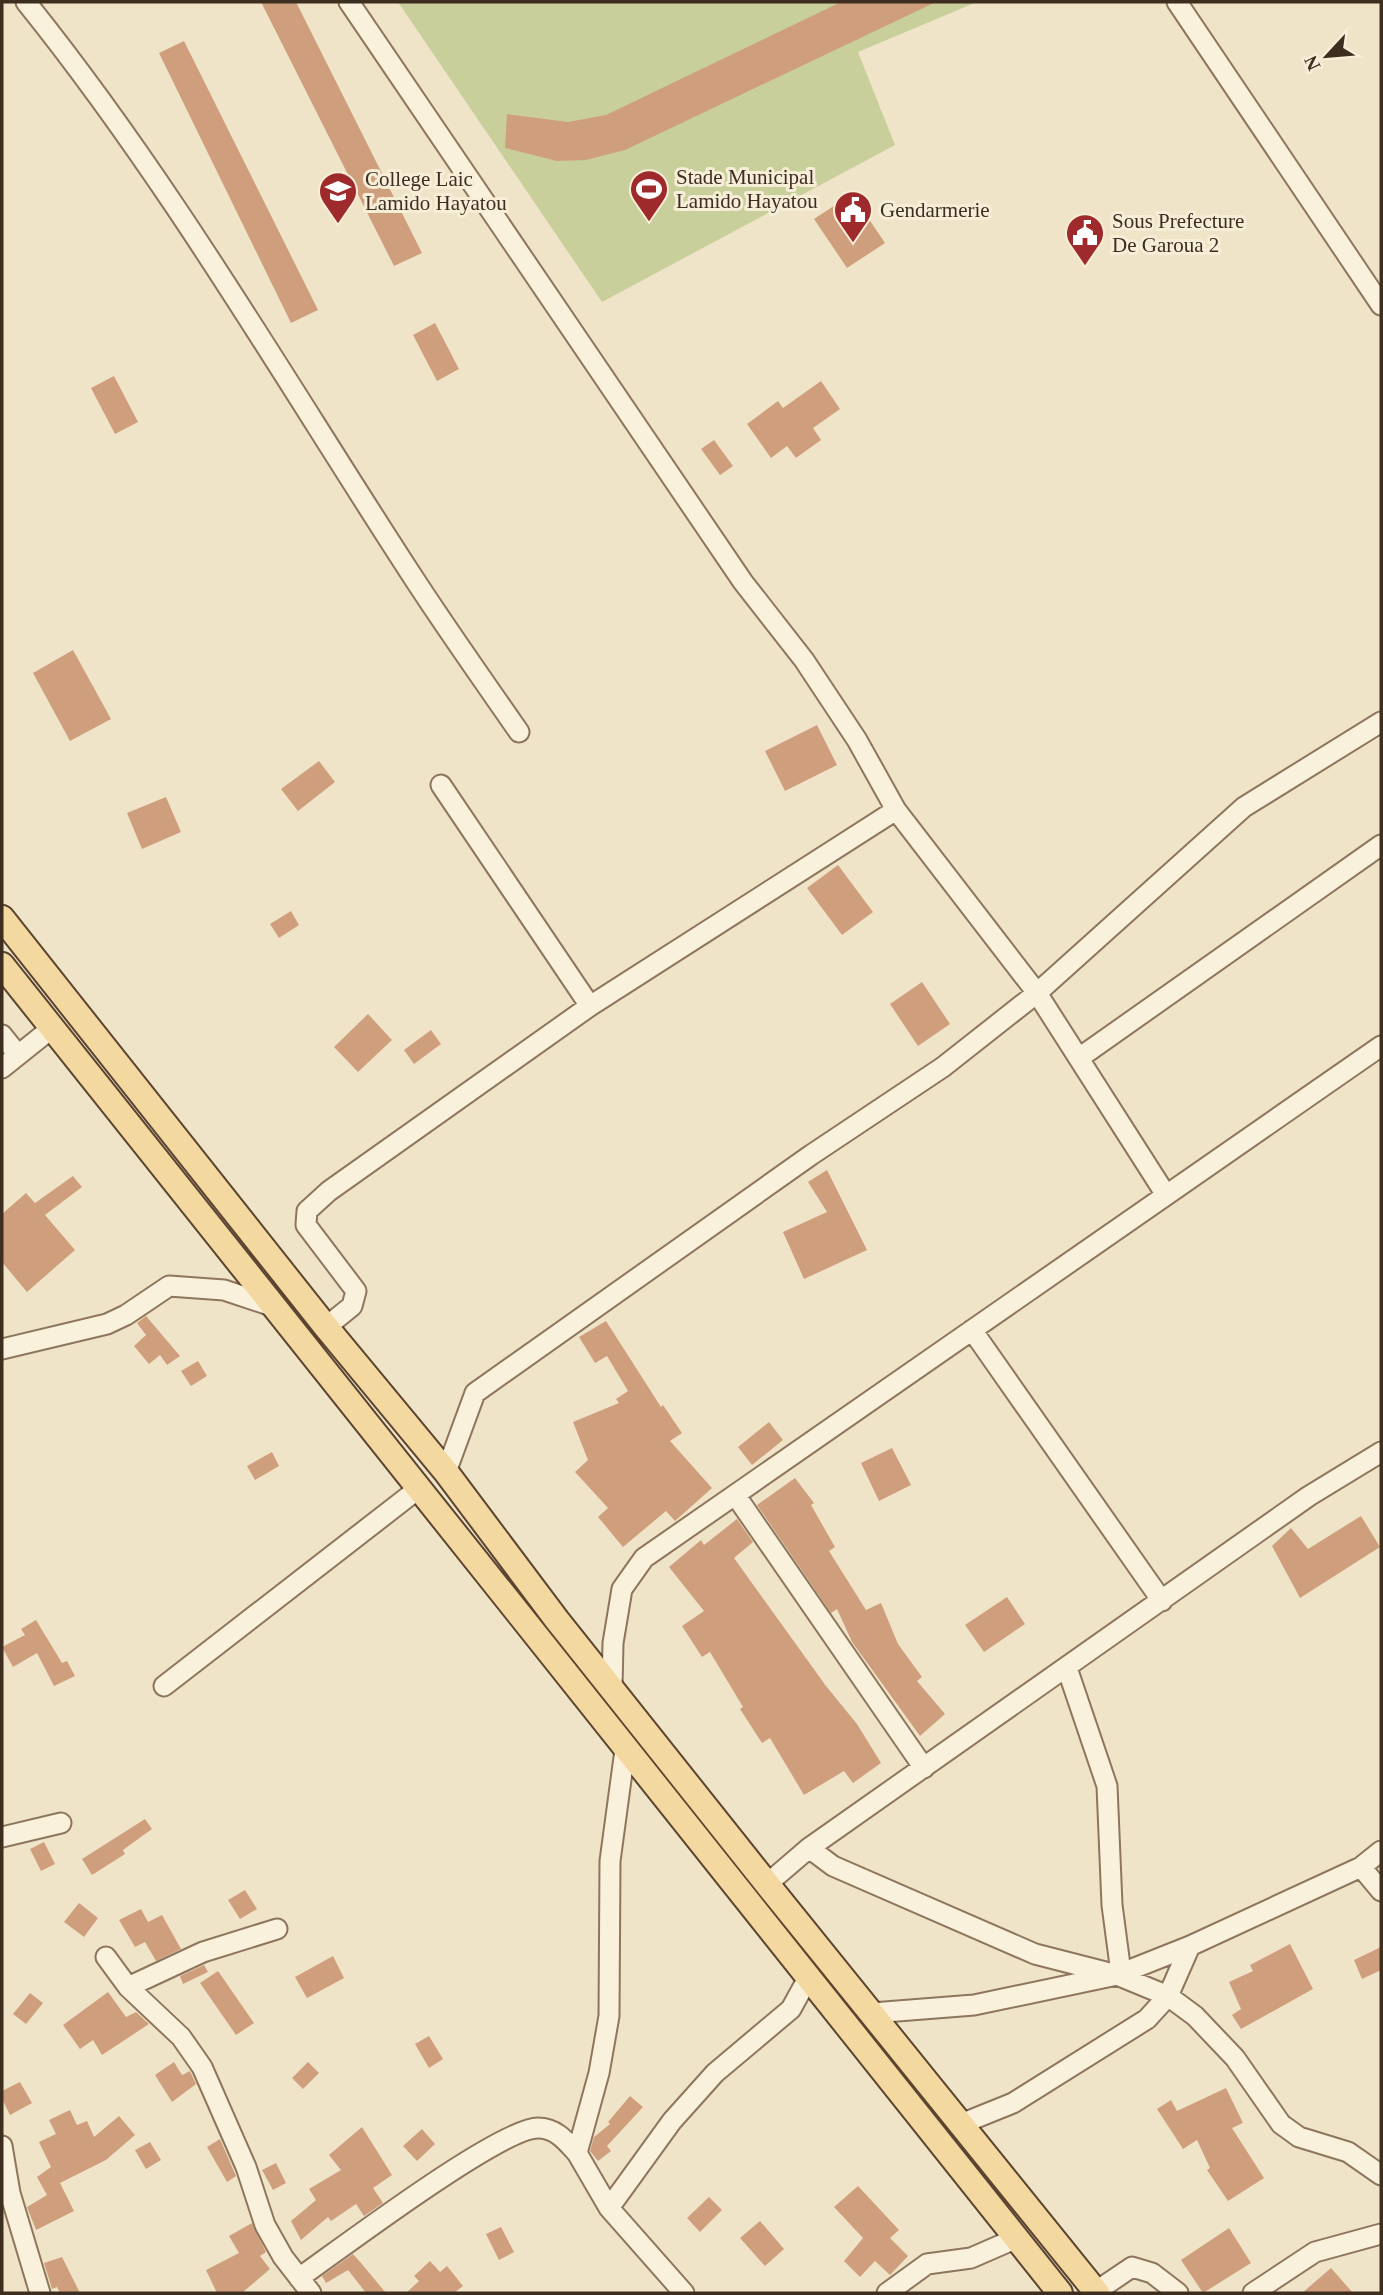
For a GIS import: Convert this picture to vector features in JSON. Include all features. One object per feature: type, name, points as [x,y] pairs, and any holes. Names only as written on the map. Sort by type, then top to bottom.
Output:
[{"type":"main road","points":[[2,918],[326,1327],[446,1472],[767,1884],[1096,2292]]},
{"type":"main road","points":[[2,965],[1060,2293]]},
{"type":"street","points":[[26,2],[95,91],[176,209],[349,474],[411,575],[519,732]]},
{"type":"street","points":[[349,2],[743,582],[804,660],[857,740],[896,810],[1037,993],[1166,1195]]},
{"type":"street","points":[[1177,2],[1381,305]]},
{"type":"street","points":[[446,1472],[475,1393],[811,1155],[943,1067],[1037,993],[1244,807],[1381,722]]},
{"type":"street","points":[[441,785],[590,1006]]},
{"type":"street","points":[[326,1327],[352,1306],[356,1292],[306,1225],[307,1211],[329,1191],[590,1006],[896,810]]},
{"type":"street","points":[[1079,1058],[1381,845]]},
{"type":"street","points":[[2,1068],[52,1028]]},
{"type":"street","points":[[2,1035],[18,1055]]},
{"type":"street","points":[[612,1687],[613,1643],[622,1588],[644,1558],[1381,1046]]},
{"type":"street","points":[[2,1349],[107,1324],[126,1315],[169,1286],[224,1290],[272,1306]]},
{"type":"street","points":[[972,1330],[1162,1601]]},
{"type":"street","points":[[767,1884],[809,1848],[1309,1496],[1381,1452]]},
{"type":"street","points":[[164,1686],[418,1489]]},
{"type":"street","points":[[736,1496],[924,1768]]},
{"type":"street","points":[[1067,1668],[1107,1786],[1112,1905],[1119,1974]]},
{"type":"street","points":[[577,2153],[598,2073],[609,2016],[610,1861],[625,1750]]},
{"type":"street","points":[[2,1837],[61,1823]]},
{"type":"street","points":[[809,1848],[833,1866],[1035,1954],[1119,1974],[1168,1996],[1195,2016],[1235,2058],[1281,2124],[1299,2137],[1348,2152],[1381,2175]]},
{"type":"street","points":[[872,2013],[974,2005],[1119,1974],[1190,1946],[1361,1867],[1381,1851]]},
{"type":"street","points":[[1361,1867],[1381,1891]]},
{"type":"street","points":[[128,1987],[203,1952],[276,1929]]},
{"type":"street","points":[[961,2124],[1013,2103],[1147,2019],[1168,1996],[1190,1946]]},
{"type":"street","points":[[106,1957],[128,1987],[181,2036],[202,2067],[246,2167],[265,2225],[305,2285],[428,2187],[521,2131],[549,2129],[561,2136],[577,2153],[609,2208],[684,2293]]},
{"type":"street","points":[[609,2208],[672,2121],[715,2073],[791,2009],[808,1978]]},
{"type":"street","points":[[2,2146],[6,2195],[40,2293]]},
{"type":"street","points":[[1253,2293],[1315,2252],[1381,2234]]},
{"type":"street","points":[[887,2293],[927,2264],[971,2258],[1017,2238]]},
{"type":"street","points":[[1096,2292],[1132,2267],[1152,2273],[1178,2293]]},
{"type":"green space","name":"Stade Municipal Lamido Hayatou","points":[[398,2],[977,2],[858,52],[895,145],[602,302]]},
{"type":"building","points":[[261,2],[296,2],[422,253],[394,266]]},
{"type":"building","points":[[841,2],[936,2],[625,150],[586,160],[557,161],[505,148],[507,114],[568,122],[606,115]]},
{"type":"building","points":[[184,41],[318,310],[291,323],[159,53]]},
{"type":"building","points":[[852,194],[885,243],[847,268],[814,219]]},
{"type":"building","points":[[435,323],[459,369],[437,381],[413,335]]},
{"type":"building","points":[[114,376],[138,422],[115,434],[91,388]]},
{"type":"building","points":[[821,381],[840,409],[813,428],[821,440],[796,458],[787,446],[771,458],[747,424],[778,401],[783,408]]},
{"type":"building","points":[[714,440],[733,466],[720,475],[701,449]]},
{"type":"building","points":[[73,650],[111,719],[70,741],[33,673]]},
{"type":"building","points":[[817,725],[837,765],[785,791],[765,751]]},
{"type":"building","points":[[319,761],[335,782],[298,811],[281,789]]},
{"type":"building","points":[[166,797],[181,832],[142,849],[127,813]]},
{"type":"building","points":[[838,865],[873,912],[842,935],[807,888]]},
{"type":"building","points":[[291,911],[299,925],[279,938],[270,924]]},
{"type":"building","points":[[922,982],[950,1024],[918,1046],[890,1004]]},
{"type":"building","points":[[368,1014],[392,1040],[358,1072],[334,1047]]},
{"type":"building","points":[[431,1030],[441,1044],[414,1064],[404,1050]]},
{"type":"building","points":[[827,1170],[867,1250],[804,1279],[783,1232],[827,1212],[808,1182]]},
{"type":"building","points":[[73,1176],[82,1187],[45,1215],[75,1250],[27,1292],[2,1262],[2,1214],[26,1193],[35,1203]]},
{"type":"building","points":[[146,1316],[180,1356],[167,1365],[160,1355],[149,1364],[134,1346],[146,1335],[137,1323]]},
{"type":"building","points":[[606,1321],[661,1407],[663,1405],[682,1433],[670,1441],[712,1488],[675,1521],[666,1511],[623,1547],[598,1517],[608,1508],[575,1472],[588,1460],[573,1422],[619,1403],[616,1399],[628,1391],[607,1356],[595,1363],[579,1337]]},
{"type":"building","points":[[198,1361],[207,1376],[191,1386],[181,1371]]},
{"type":"building","points":[[769,1422],[783,1440],[752,1465],[738,1447]]},
{"type":"building","points":[[892,1448],[911,1485],[879,1501],[861,1463]]},
{"type":"building","points":[[272,1452],[279,1466],[255,1480],[247,1466]]},
{"type":"building","points":[[795,1478],[814,1503],[811,1505],[835,1547],[829,1551],[866,1610],[881,1603],[898,1644],[922,1677],[917,1681],[945,1714],[920,1736],[852,1642],[837,1609],[831,1613],[757,1505]]},
{"type":"building","points":[[1361,1516],[1380,1547],[1300,1598],[1272,1546],[1291,1528],[1308,1549]]},
{"type":"building","points":[[737,1519],[753,1542],[734,1558],[826,1686],[857,1724],[881,1763],[853,1783],[844,1771],[804,1795],[770,1738],[762,1743],[740,1709],[743,1707],[710,1652],[702,1657],[682,1626],[704,1611],[669,1567],[701,1540],[704,1545]]},
{"type":"building","points":[[1007,1597],[1025,1624],[984,1652],[965,1625]]},
{"type":"building","points":[[36,1620],[62,1663],[67,1661],[75,1676],[54,1686],[37,1653],[13,1667],[2,1647],[25,1635],[21,1629]]},
{"type":"building","points":[[145,1819],[152,1829],[123,1850],[125,1854],[92,1875],[82,1859]]},
{"type":"building","points":[[44,1842],[55,1864],[41,1871],[30,1849]]},
{"type":"building","points":[[245,1890],[257,1909],[240,1919],[228,1900]]},
{"type":"building","points":[[79,1903],[98,1918],[84,1937],[64,1922]]},
{"type":"building","points":[[141,1909],[148,1922],[162,1915],[181,1949],[156,1961],[145,1942],[135,1947],[119,1920]]},
{"type":"building","points":[[1290,1944],[1313,1989],[1241,2029],[1232,2015],[1241,2009],[1229,1982],[1253,1971],[1250,1965]]},
{"type":"building","points":[[1381,1947],[1381,1970],[1362,1979],[1354,1960]]},
{"type":"building","points":[[333,1956],[344,1978],[307,1998],[295,1977]]},
{"type":"building","points":[[204,1965],[208,1972],[183,1984],[180,1976]]},
{"type":"building","points":[[218,1971],[254,2023],[236,2035],[200,1983]]},
{"type":"building","points":[[108,1992],[126,2017],[136,2012],[149,2024],[102,2055],[93,2040],[80,2049],[63,2025]]},
{"type":"building","points":[[30,1993],[43,2003],[26,2024],[13,2014]]},
{"type":"building","points":[[429,2036],[443,2059],[429,2068],[415,2044]]},
{"type":"building","points":[[174,2062],[182,2075],[190,2071],[196,2084],[172,2102],[155,2075]]},
{"type":"building","points":[[308,2062],[319,2073],[303,2089],[292,2078]]},
{"type":"building","points":[[20,2082],[32,2103],[10,2115],[2,2099],[2,2091]]},
{"type":"building","points":[[1226,2088],[1243,2123],[1232,2128],[1264,2178],[1228,2201],[1207,2170],[1210,2168],[1197,2140],[1183,2149],[1157,2109],[1171,2100],[1177,2111]]},
{"type":"building","points":[[630,2096],[643,2107],[607,2146],[611,2151],[598,2161],[590,2151],[594,2137],[610,2124],[608,2122]]},
{"type":"building","points":[[70,2110],[77,2125],[87,2121],[94,2137],[119,2116],[135,2135],[106,2160],[60,2183],[74,2211],[36,2230],[27,2207],[47,2195],[37,2177],[51,2167],[39,2142],[56,2134],[49,2120]]},
{"type":"building","points":[[362,2127],[392,2175],[373,2188],[383,2203],[364,2216],[356,2204],[331,2221],[328,2217],[301,2240],[291,2221],[316,2200],[309,2189],[341,2170],[329,2155]]},
{"type":"building","points":[[422,2129],[435,2144],[417,2161],[403,2146]]},
{"type":"building","points":[[220,2139],[236,2176],[227,2182],[207,2147]]},
{"type":"building","points":[[150,2142],[161,2160],[146,2169],[135,2150]]},
{"type":"building","points":[[276,2163],[286,2183],[273,2190],[262,2170]]},
{"type":"building","points":[[858,2186],[899,2230],[890,2238],[908,2256],[890,2275],[875,2261],[860,2277],[844,2261],[863,2238],[834,2207]]},
{"type":"building","points":[[709,2197],[722,2210],[700,2232],[687,2218]]},
{"type":"building","points":[[760,2221],[784,2249],[765,2266],[740,2238]]},
{"type":"building","points":[[252,2223],[266,2252],[260,2256],[270,2269],[242,2293],[217,2293],[206,2270],[239,2253],[229,2236]]},
{"type":"building","points":[[501,2227],[514,2252],[499,2260],[486,2234]]},
{"type":"building","points":[[1229,2228],[1251,2263],[1203,2293],[1181,2260]]},
{"type":"building","points":[[353,2254],[386,2293],[366,2293],[348,2270],[326,2283],[322,2276]]},
{"type":"building","points":[[62,2257],[80,2293],[60,2293],[57,2287],[52,2289],[44,2263]]},
{"type":"building","points":[[430,2261],[440,2272],[447,2266],[463,2286],[454,2293],[406,2293],[419,2281],[414,2276]]},
{"type":"building","points":[[1331,2268],[1353,2293],[1302,2293]]},
{"type":"place","name":"Stade Municipal Lamido Hayatou","points":[[649,223]]},
{"type":"place","name":"College Laic Lamido Hayatou","points":[[338,225]]},
{"type":"place","name":"Gendarmerie","points":[[853,244]]},
{"type":"place","name":"Sous Prefecture De Garoua 2","points":[[1085,267]]}]
